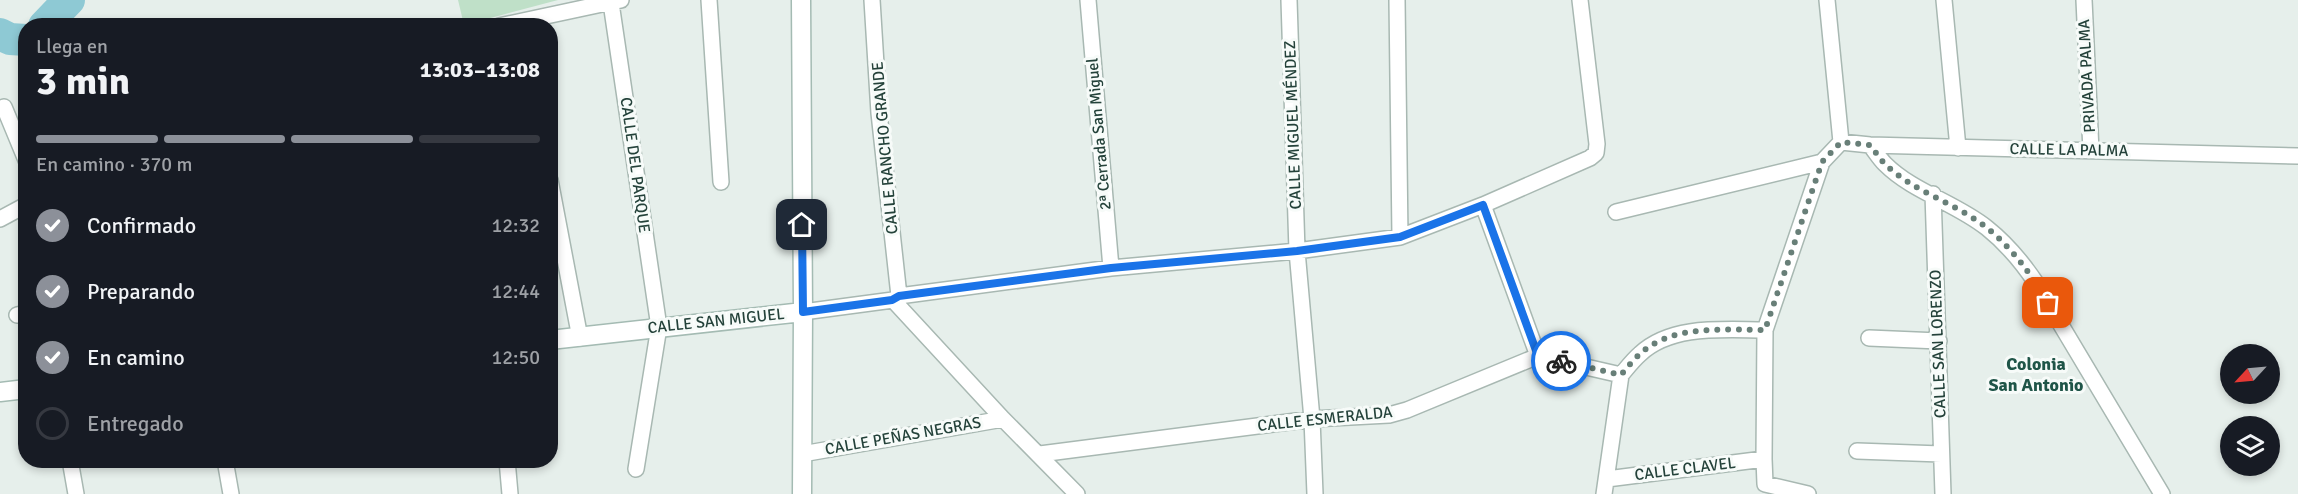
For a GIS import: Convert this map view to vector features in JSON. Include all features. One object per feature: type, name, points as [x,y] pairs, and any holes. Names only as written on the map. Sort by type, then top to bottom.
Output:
[{"type":"street","points":[[709,0],[721,182]]},
{"type":"street","points":[[801,0],[802,494]]},
{"type":"street","name":"CALLE RANCHO GRANDE","points":[[872,0],[879,113],[896,298]]},
{"type":"street","name":"2ª Cerrada San Miguel","points":[[1088,0],[1111,268]]},
{"type":"street","name":"CALLE MIGUEL MÉNDEZ","points":[[1288,0],[1297,251],[1312,419],[1315,494]]},
{"type":"street","points":[[1397,0],[1400,237]]},
{"type":"street","name":"CALLE SAN MIGUEL","points":[[558,339],[803,312],[1111,268],[1297,251],[1400,237],[1483,205],[1590,158],[1596,153],[1598,144],[1580,0]]},
{"type":"street","points":[[1764,478],[1765,330],[1822,162],[1841,142],[1827,0]]},
{"type":"street","points":[[1944,0],[1958,148]]},
{"type":"street","name":"PRIVADA PALMA","points":[[2084,0],[2091,151]]},
{"type":"street","points":[[544,18],[616,2]]},
{"type":"street","name":"CALLE DEL PARQUE","points":[[616,2],[658,327],[636,469]]},
{"type":"street","points":[[4,107],[18,141]]},
{"type":"street","name":"CALLE LA PALMA","points":[[1841,142],[1958,148],[2298,156]]},
{"type":"street","points":[[1870,145],[1884,163],[1905,180],[1933,194],[1986,227],[2016,254],[2036,283],[2162,494]]},
{"type":"street","points":[[1616,212],[1822,162]]},
{"type":"street","name":"CALLE SAN LORENZO","points":[[1933,194],[1942,494]]},
{"type":"street","points":[[1483,205],[1538,356],[1621,375]]},
{"type":"street","points":[[0,219],[18,209]]},
{"type":"street","points":[[558,222],[580,338]]},
{"type":"street","name":"CALLE PEÑAS NEGRAS","points":[[896,298],[1003,419],[1077,494]]},
{"type":"street","points":[[1606,487],[1621,375],[1641,353],[1658,342],[1679,335],[1701,331],[1765,330]]},
{"type":"street","points":[[1869,338],[1939,341]]},
{"type":"street","name":"CALLE ESMERALDA","points":[[1040,454],[1312,419],[1389,415],[1407,410],[1538,356]]},
{"type":"street","points":[[0,392],[18,390]]},
{"type":"street","name":"CALLE PEÑAS NEGRAS","points":[[802,454],[1003,419]]},
{"type":"street","points":[[1857,451],[1941,454]]},
{"type":"street","points":[[71,468],[76,494]]},
{"type":"street","points":[[226,468],[231,494]]},
{"type":"street","points":[[508,468],[510,494]]},
{"type":"street","name":"CALLE CLAVEL","points":[[1606,487],[1764,478],[1808,494]]},
{"type":"green space","points":[[458,0],[558,0],[490,18],[462,18]]},
{"type":"waterway","points":[[52,18],[69,0]]},
{"type":"waterway","points":[[0,34],[10,39],[18,40]]},
{"type":"way so far","points":[[1561,361],[1621,375],[1641,353],[1658,342],[1679,335],[1701,331],[1765,330],[1822,162],[1841,142],[1870,145],[1884,163],[1905,180],[1933,194],[1986,227],[2016,254],[2048,303]]},
{"type":"district","name":"Colonia San Antonio","points":[[2036,374]]},
{"type":"route","points":[[802,225],[803,312],[892,300],[899,296],[1111,268],[1297,251],[1400,237],[1483,205],[1538,356],[1561,361]]}]
